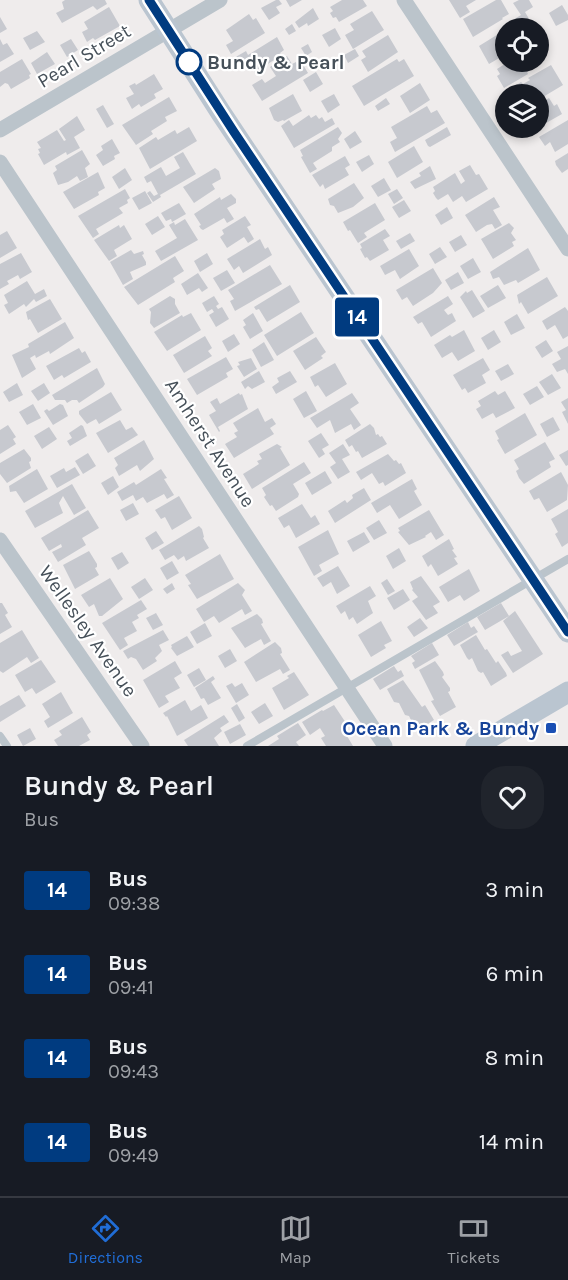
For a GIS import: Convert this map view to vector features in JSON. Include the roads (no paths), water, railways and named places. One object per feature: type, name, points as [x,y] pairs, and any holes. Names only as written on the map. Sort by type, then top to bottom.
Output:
[{"type":"main road","points":[[148,0],[568,632]]},
{"type":"main road","points":[[476,746],[568,693]]},
{"type":"street","name":"Pearl Street","points":[[0,130],[220,0]]},
{"type":"street","points":[[404,0],[568,249]]},
{"type":"street","name":"Amherst Avenue","points":[[0,162],[385,746]]},
{"type":"street","name":"Wellesley Avenue","points":[[0,540],[142,746]]},
{"type":"lane","points":[[247,746],[568,560]]},
{"type":"lane","points":[[0,736],[7,746]]},
{"type":"place","name":"Bundy & Pearl","points":[[189,62]]},
{"type":"place","name":"Ocean Park & Bundy","points":[[551,728]]}]
